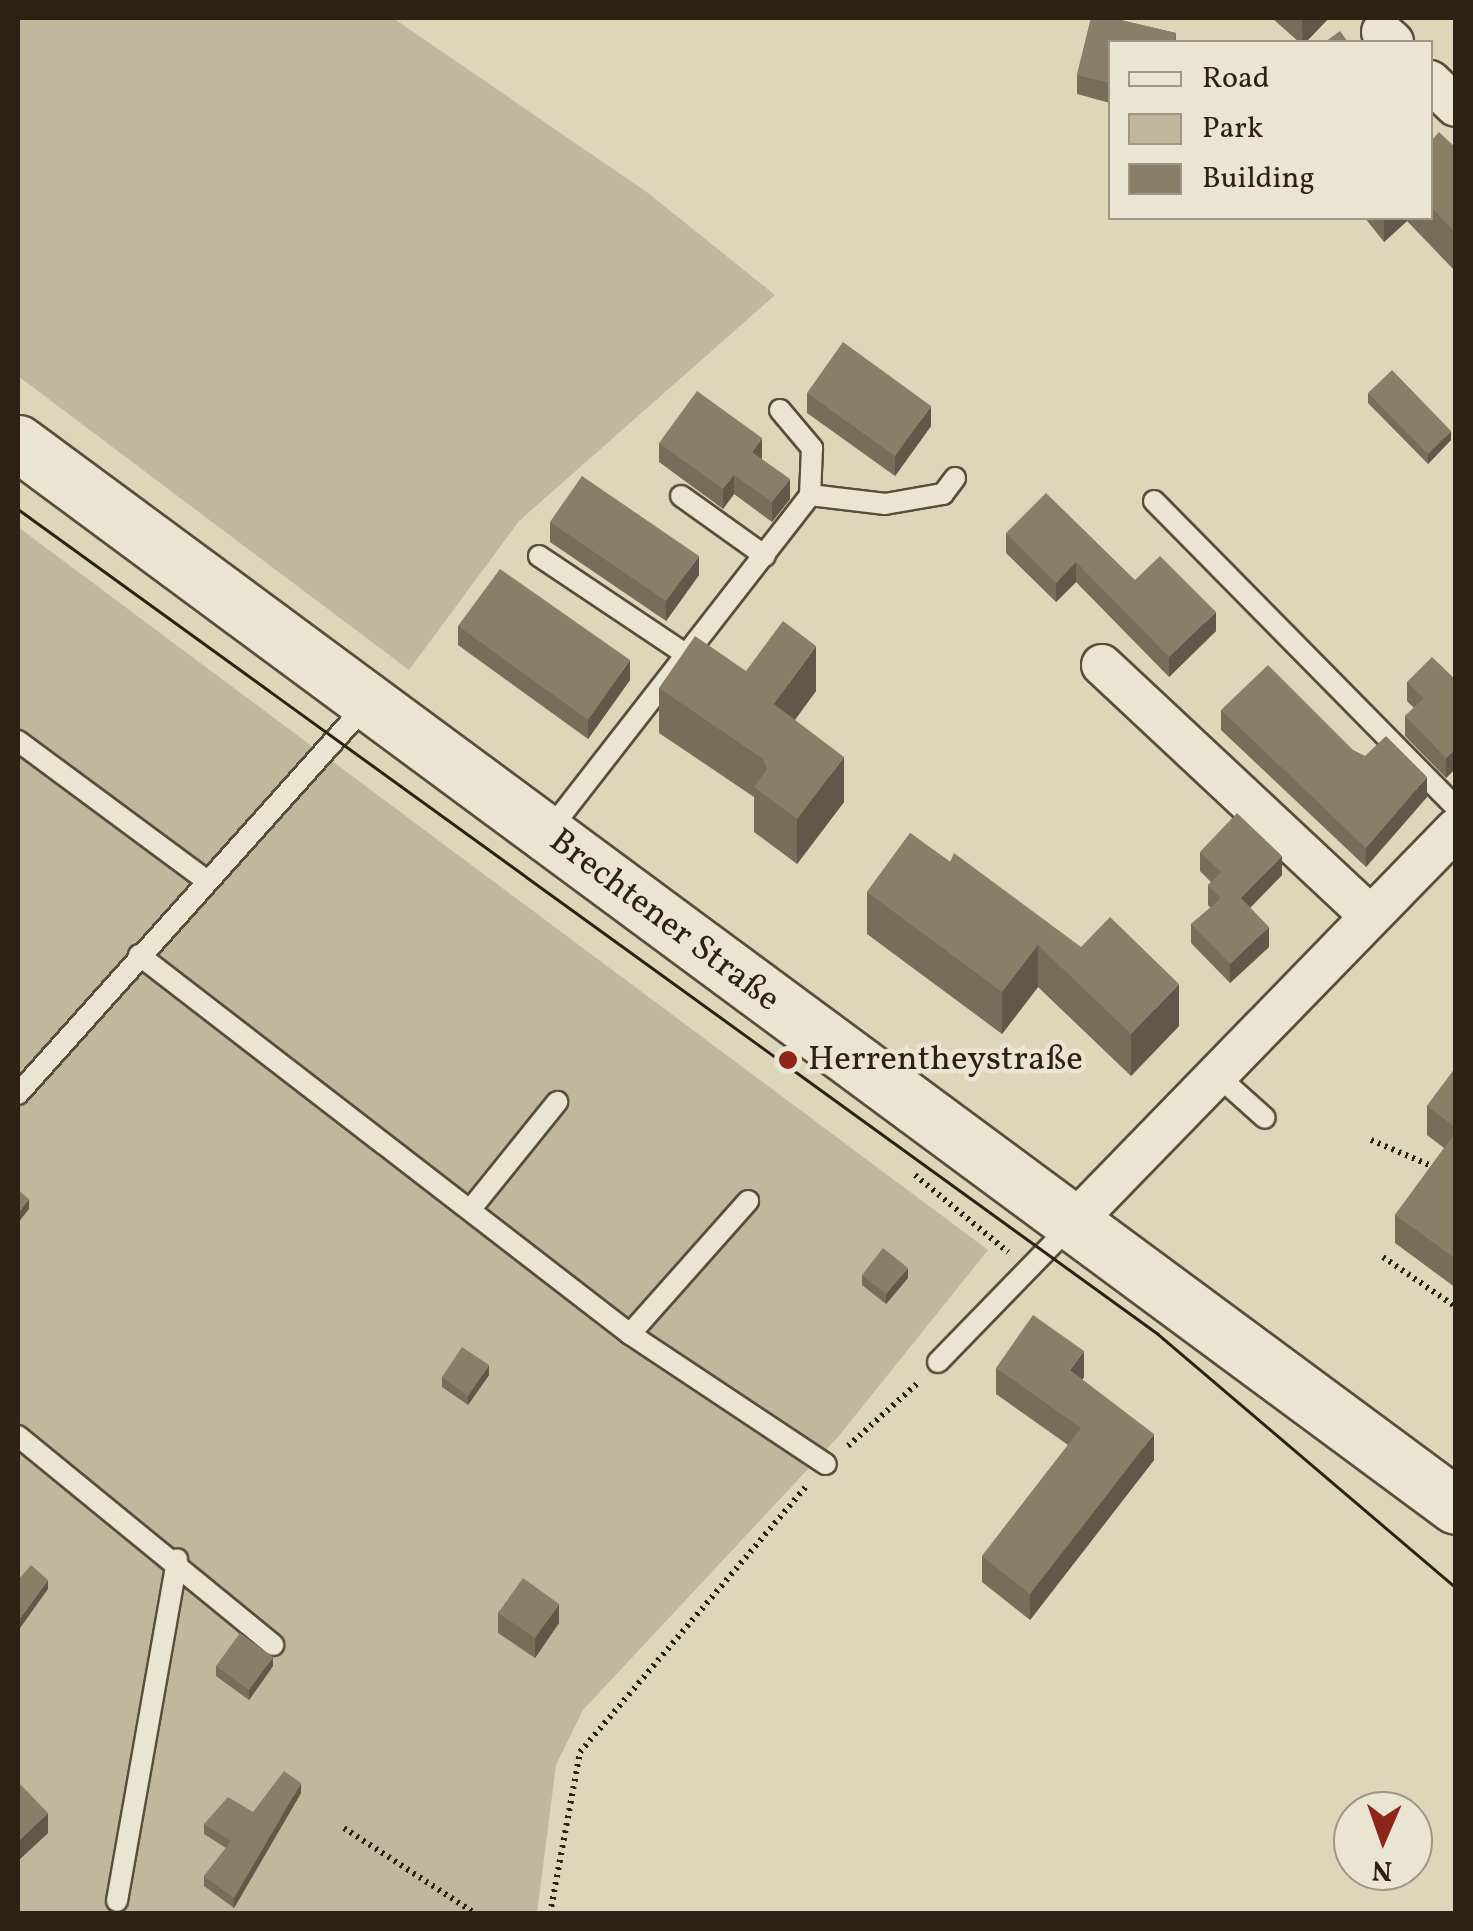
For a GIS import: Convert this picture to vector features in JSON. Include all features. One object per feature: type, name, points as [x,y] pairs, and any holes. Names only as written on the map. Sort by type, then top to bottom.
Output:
[{"type":"main road","name":"Brechtener Straße","points":[[18,443],[366,704],[1456,1506]]},
{"type":"street","points":[[1433,84],[1456,106]]},
{"type":"street","points":[[1102,665],[1368,914]]},
{"type":"street","points":[[1071,1225],[1368,914],[1456,829]]},
{"type":"lane","points":[[546,834],[810,495],[812,448],[780,410]]},
{"type":"lane","points":[[810,495],[884,504],[943,494],[955,478]]},
{"type":"lane","points":[[682,496],[765,556]]},
{"type":"lane","points":[[1154,500],[1456,807]]},
{"type":"lane","points":[[539,556],[686,655]]},
{"type":"lane","points":[[18,1094],[366,704]]},
{"type":"lane","points":[[18,741],[206,880]]},
{"type":"lane","points":[[139,954],[630,1334],[826,1464]]},
{"type":"lane","points":[[1217,1075],[1264,1118]]},
{"type":"lane","points":[[470,1210],[557,1102]]},
{"type":"lane","points":[[630,1334],[748,1201]]},
{"type":"lane","points":[[938,1362],[1071,1225]]},
{"type":"lane","points":[[18,1436],[178,1560],[273,1645]]},
{"type":"lane","points":[[118,1901],[178,1560]]},
{"type":"path","points":[[1372,1140],[1447,1172]]},
{"type":"path","points":[[915,1175],[1028,1269]]},
{"type":"path","points":[[1383,1257],[1456,1308]]},
{"type":"path","points":[[1436,1294],[1447,1280]]},
{"type":"path","points":[[550,1914],[580,1752],[826,1464],[938,1362]]},
{"type":"path","points":[[344,1828],[476,1914]]},
{"type":"green space","points":[[18,18],[393,18],[648,193],[775,295],[519,521],[409,670],[18,376]]},
{"type":"green space","points":[[18,527],[988,1250],[838,1437],[583,1710],[556,1765],[537,1913],[18,1913]]},
{"type":"building","points":[[1091,18],[1112,18],[1176,33],[1174,40],[1108,40],[1108,83],[1077,75]]},
{"type":"building","points":[[1340,31],[1347,40],[1328,40]]},
{"type":"building","points":[[1439,132],[1456,148],[1456,233],[1433,209],[1433,139]]},
{"type":"building","points":[[843,342],[931,406],[895,456],[807,393]]},
{"type":"building","points":[[1392,370],[1451,431],[1428,454],[1368,393]]},
{"type":"building","points":[[697,391],[762,438],[752,452],[790,479],[772,502],[734,475],[723,489],[659,443]]},
{"type":"building","points":[[582,476],[699,556],[666,601],[550,522]]},
{"type":"building","points":[[1046,493],[1135,580],[1160,556],[1216,612],[1169,657],[1076,562],[1056,583],[1006,533]]},
{"type":"building","points":[[500,569],[630,660],[588,720],[458,626]]},
{"type":"building","points":[[783,621],[816,646],[774,704],[844,757],[797,819],[754,787],[767,769],[763,759],[659,688],[695,636],[746,671]]},
{"type":"building","points":[[1432,657],[1456,680],[1456,749],[1446,758],[1405,716],[1424,698],[1407,682]]},
{"type":"building","points":[[1268,665],[1353,750],[1365,756],[1386,736],[1427,777],[1366,848],[1221,710]]},
{"type":"building","points":[[1237,813],[1282,856],[1241,898],[1269,927],[1230,964],[1191,924],[1221,898],[1208,885],[1221,872],[1200,852]]},
{"type":"building","points":[[910,833],[950,862],[954,853],[1081,947],[1110,917],[1179,984],[1131,1034],[1038,945],[1002,992],[867,892]]},
{"type":"building","points":[[1456,1067],[1456,1128],[1427,1106]]},
{"type":"building","points":[[1456,1132],[1456,1259],[1395,1215]]},
{"type":"building","points":[[18,1190],[29,1199],[18,1213]]},
{"type":"building","points":[[883,1248],[908,1268],[886,1294],[862,1275]]},
{"type":"building","points":[[1033,1315],[1084,1351],[1070,1370],[1154,1434],[1030,1594],[982,1556],[1081,1428],[996,1368]]},
{"type":"building","points":[[462,1347],[489,1365],[468,1396],[442,1377]]},
{"type":"building","points":[[31,1565],[48,1580],[18,1621],[18,1580]]},
{"type":"building","points":[[523,1578],[559,1604],[535,1638],[498,1613]]},
{"type":"building","points":[[240,1633],[273,1657],[249,1690],[216,1666]]},
{"type":"building","points":[[284,1771],[301,1783],[234,1898],[204,1876],[231,1841],[204,1824],[228,1797],[253,1812]]},
{"type":"building","points":[[18,1782],[48,1813],[20,1840],[18,1837]]},
{"type":"tram line","points":[[18,509],[1158,1334],[1456,1588]]},
{"type":"place","name":"Herrentheystraße","points":[[788,1060]]}]
